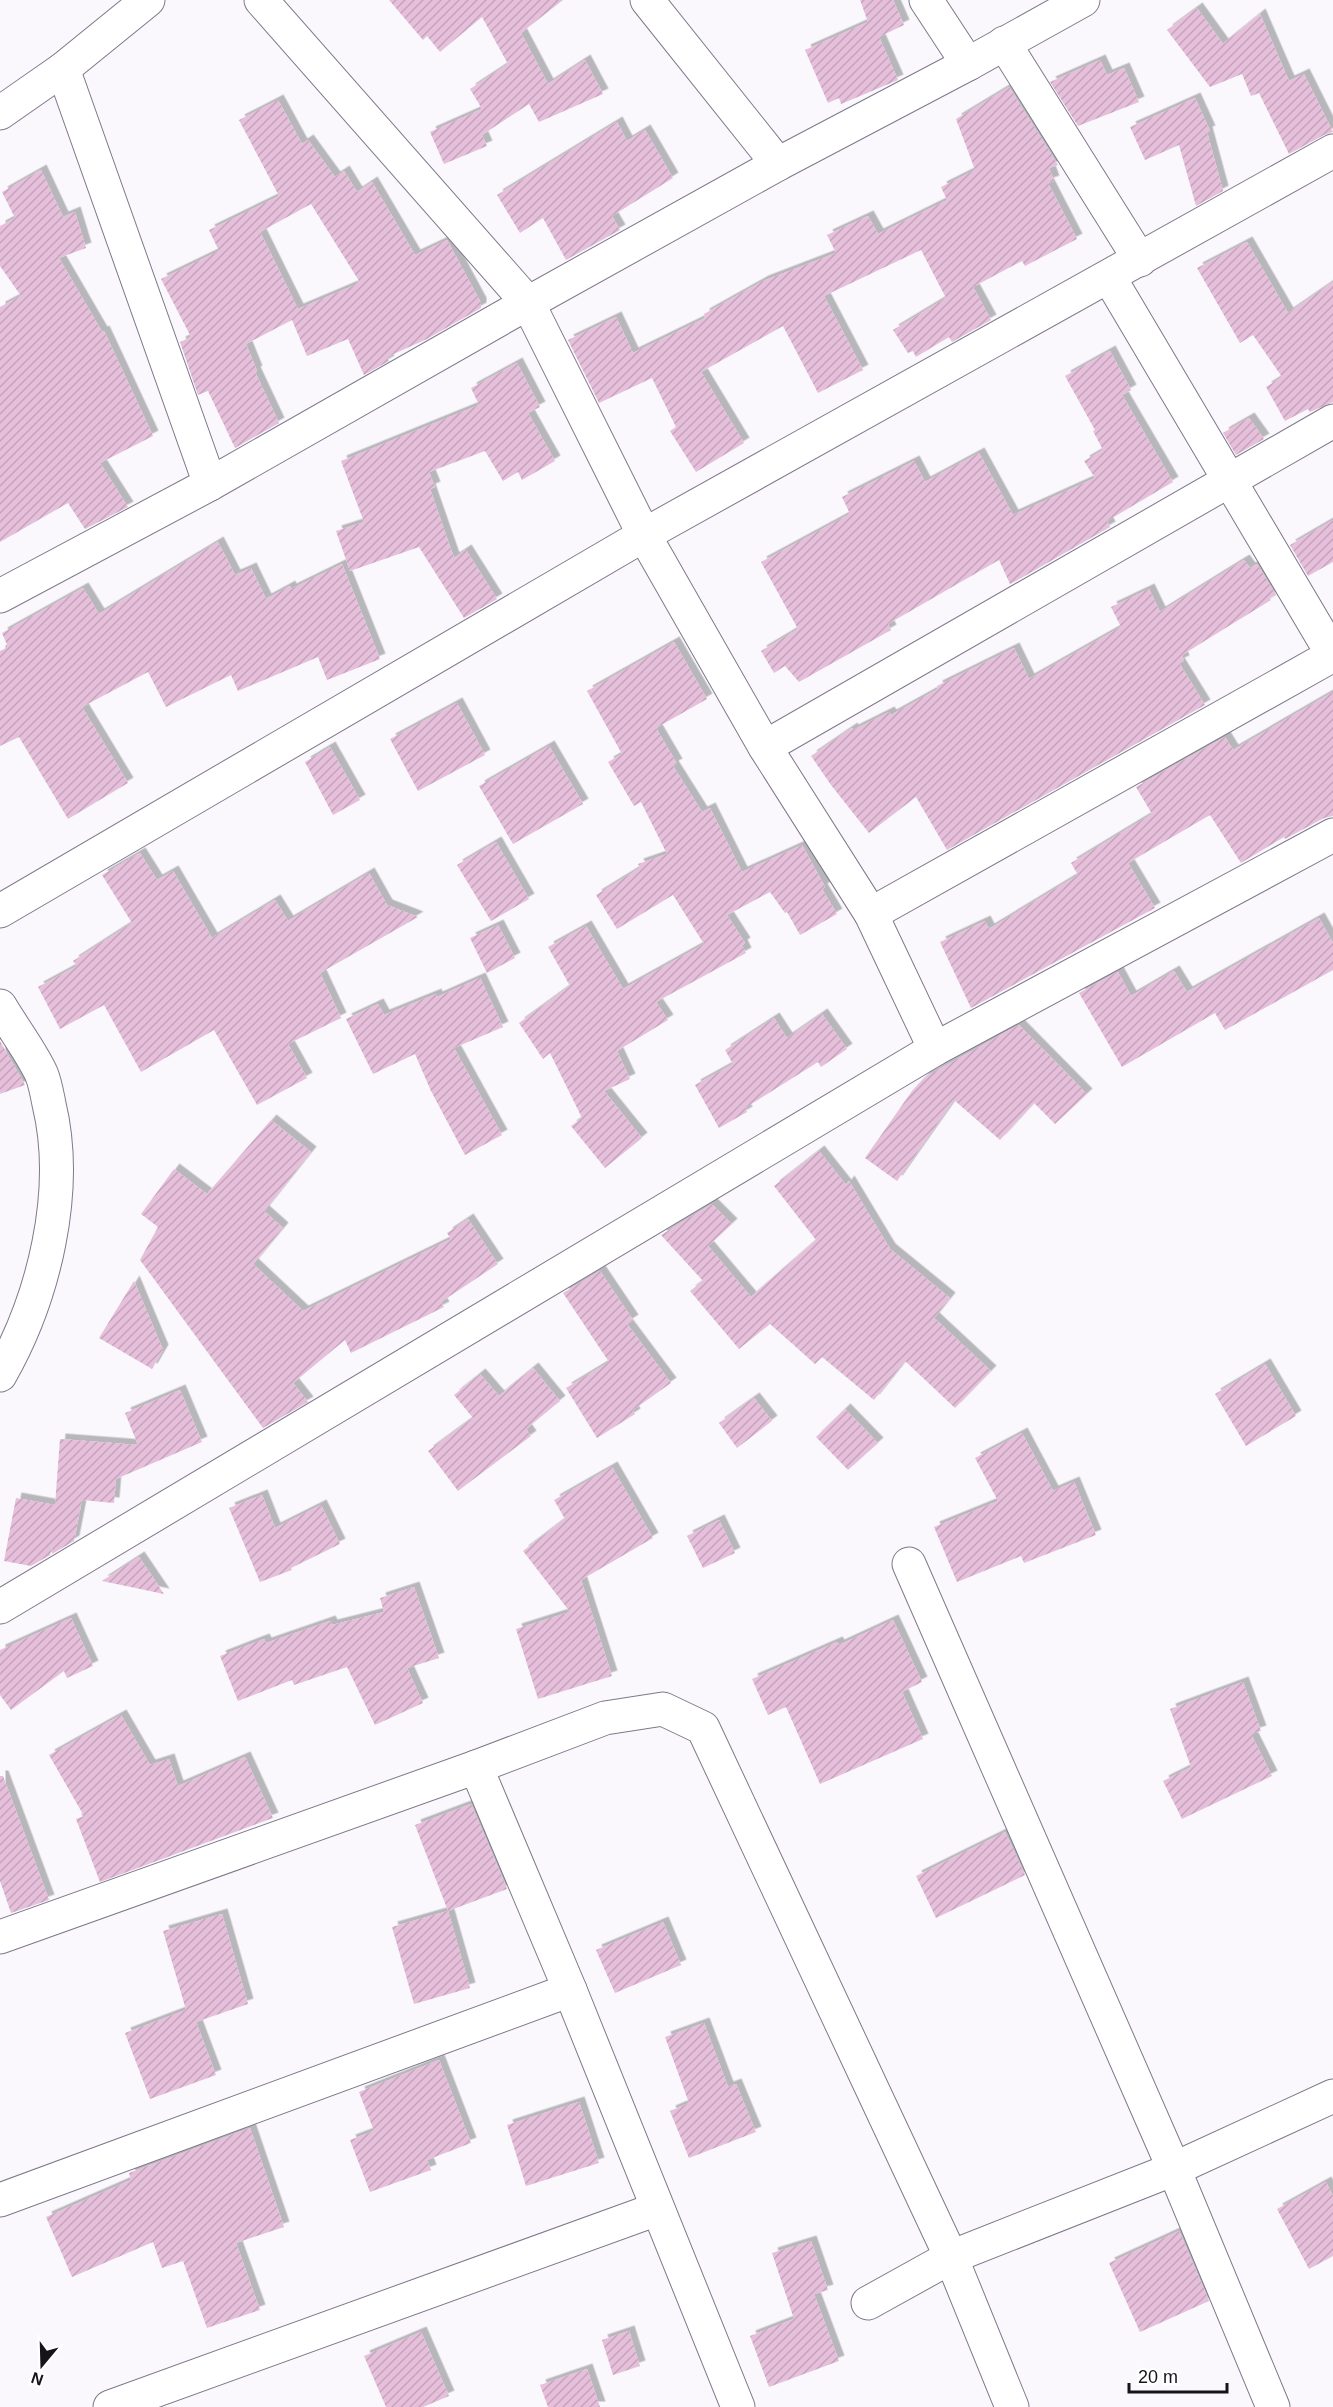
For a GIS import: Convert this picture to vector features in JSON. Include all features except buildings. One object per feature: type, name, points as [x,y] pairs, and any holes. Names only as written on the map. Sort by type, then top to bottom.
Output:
[{"type":"street","points":[[0,113],[63,69],[148,0]]},
{"type":"street","points":[[261,0],[528,303],[645,535],[765,747],[872,914],[934,1049]]},
{"type":"street","points":[[647,0],[778,164]]},
{"type":"street","points":[[926,0],[968,64]]},
{"type":"street","points":[[0,596],[210,484],[778,164],[968,64],[1083,0]]},
{"type":"street","points":[[1004,43],[1140,260]]},
{"type":"street","points":[[63,69],[210,484]]},
{"type":"street","points":[[0,911],[645,535],[1333,151]]},
{"type":"street","points":[[872,914],[1333,655],[1109,277]]},
{"type":"street","points":[[765,747],[1333,421]]},
{"type":"street","points":[[0,1607],[934,1049],[1333,835]]},
{"type":"street","points":[[0,1006],[42,1074],[52,1115],[57,1156],[53,1208],[43,1270],[30,1312],[14,1350],[0,1375]]},
{"type":"street","points":[[909,1564],[1174,2169],[1273,2407]]},
{"type":"street","points":[[0,1937],[476,1767],[605,1718],[663,1709],[703,1728],[951,2257],[1012,2407]]},
{"type":"street","points":[[476,1767],[570,1990],[738,2407]]},
{"type":"street","points":[[0,2200],[570,1990]]},
{"type":"street","points":[[868,2303],[951,2257],[1174,2169],[1333,2096]]},
{"type":"street","points":[[110,2407],[657,2209]]}]
